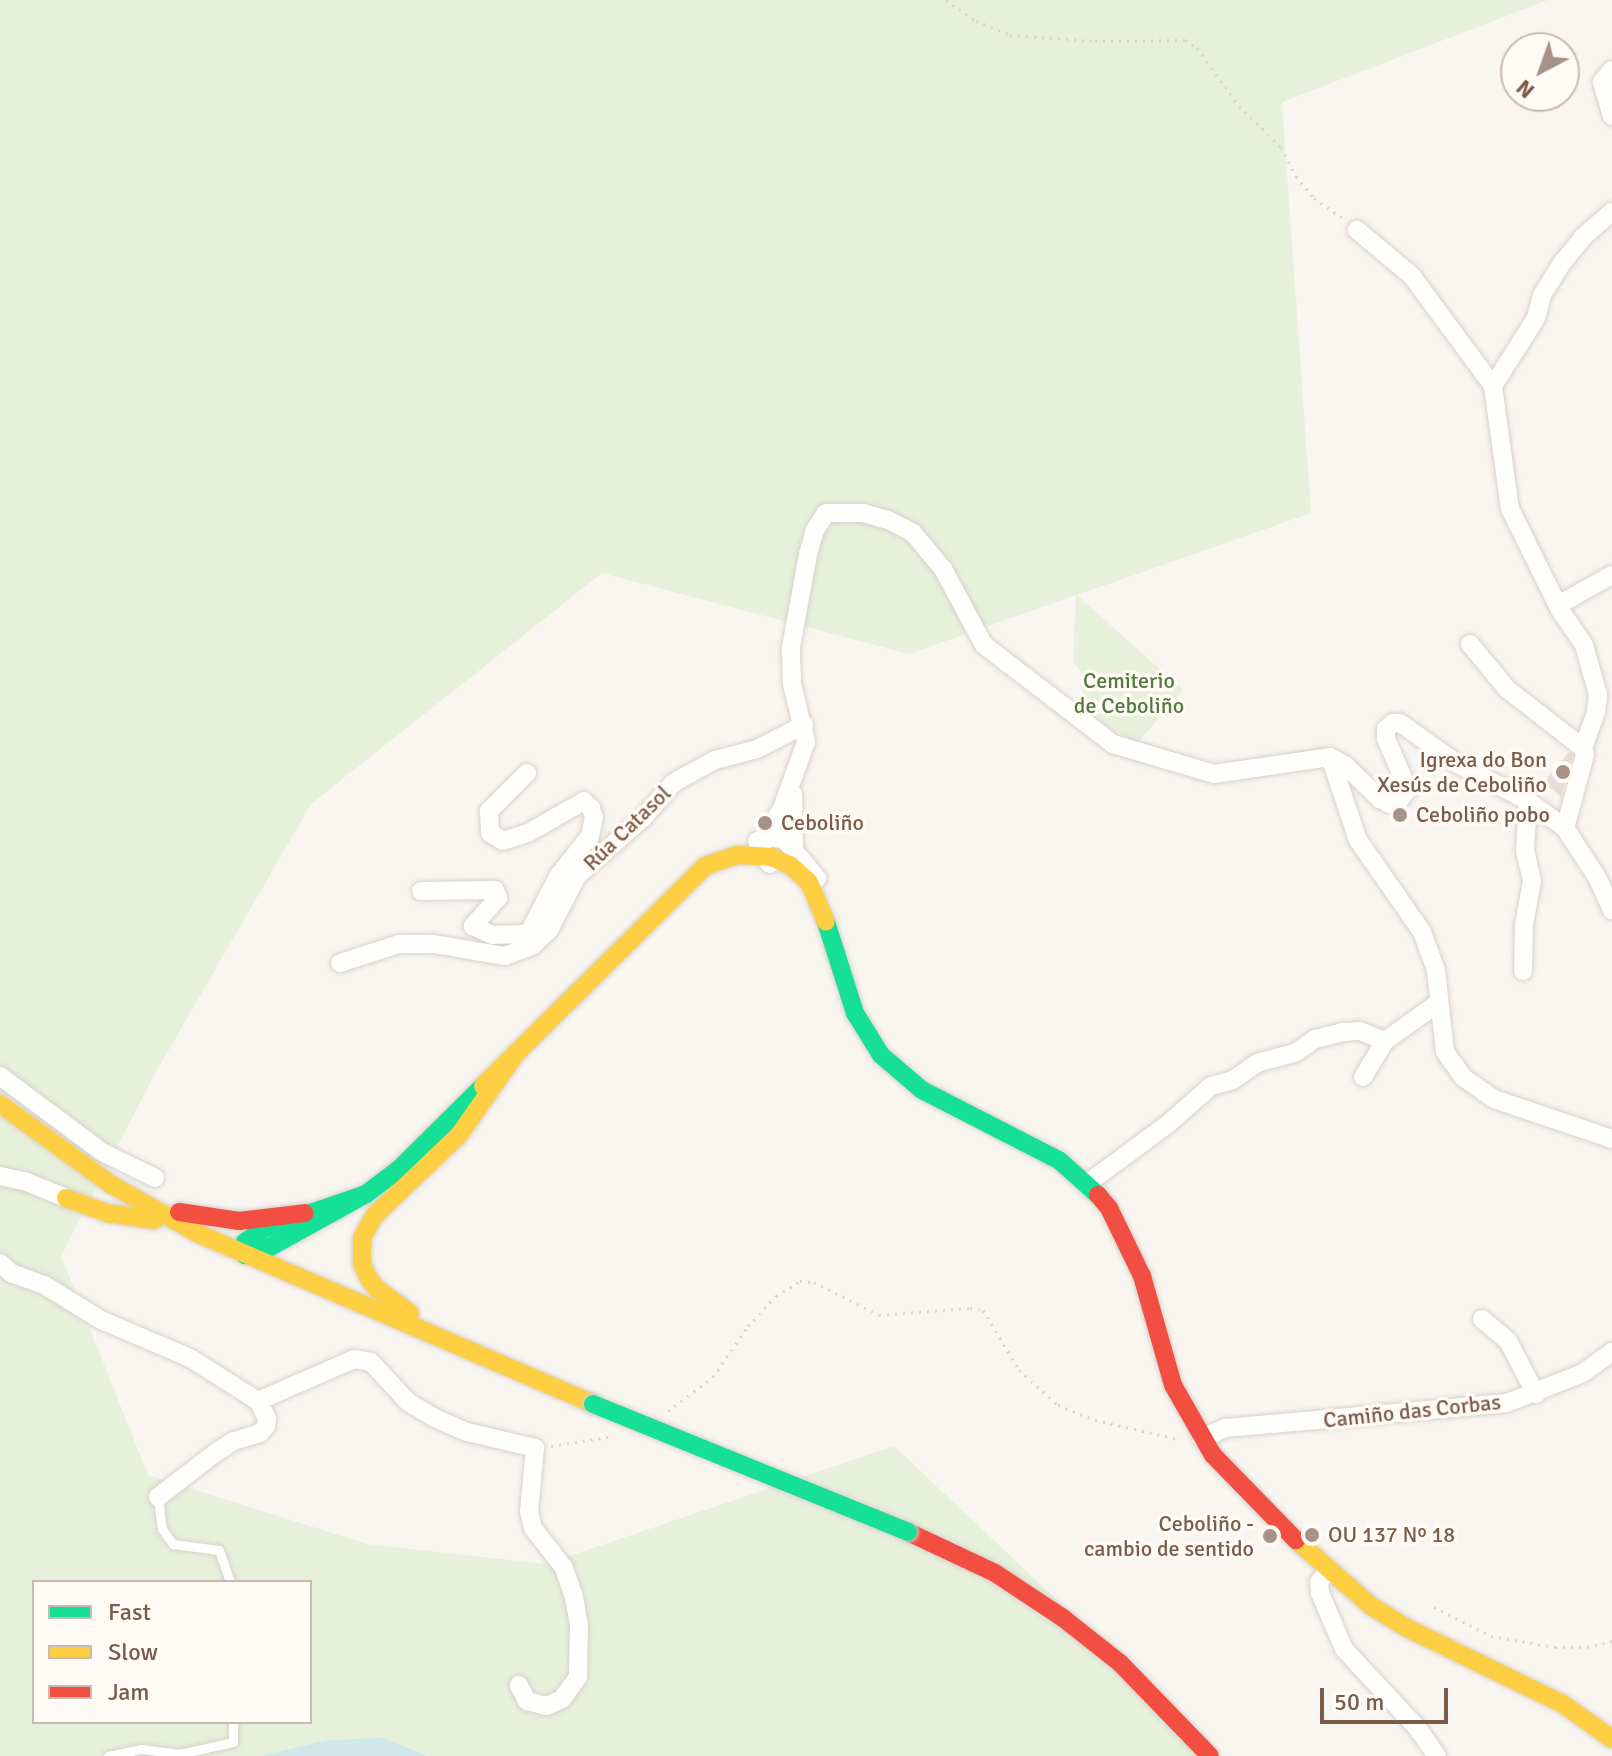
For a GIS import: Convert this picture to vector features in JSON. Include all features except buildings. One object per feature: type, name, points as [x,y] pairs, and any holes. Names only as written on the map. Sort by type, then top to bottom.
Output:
[{"type":"main road","points":[[0,1104],[27,1136],[56,1161],[154,1220],[218,1253],[245,1255],[313,1226],[366,1194],[421,1150],[658,911],[725,864],[764,847],[788,860],[809,882],[824,911],[832,948]]},
{"type":"main road","points":[[725,864],[762,869],[787,879],[799,889],[816,913],[832,948],[855,1013],[881,1055],[901,1075],[933,1096],[1060,1161],[1088,1183],[1120,1225],[1142,1276],[1173,1385],[1202,1438],[1213,1455],[1328,1571],[1371,1606],[1407,1628],[1563,1704],[1612,1739]]},
{"type":"main road","points":[[513,1058],[459,1135],[366,1227],[362,1238],[362,1264],[376,1288],[400,1307],[593,1405]]},
{"type":"main road","points":[[0,1126],[27,1136],[180,1213],[239,1221],[305,1213]]},
{"type":"main road","points":[[27,1136],[143,1204],[245,1255],[905,1538],[995,1573],[1063,1618],[1120,1663],[1210,1756]]},
{"type":"main road","points":[[67,1177],[131,1218],[240,1272],[405,1340],[593,1405],[644,1417],[700,1448],[905,1538],[994,1589],[1054,1629],[1094,1661],[1191,1756]]},
{"type":"main road","points":[[366,1194],[305,1213],[251,1237],[245,1242],[245,1255],[259,1270],[361,1314],[405,1340]]},
{"type":"main road","points":[[66,1198],[131,1218],[154,1220]]},
{"type":"street","points":[[1612,70],[1602,82],[1612,116]]},
{"type":"street","points":[[1493,386],[1536,318],[1542,295],[1563,262],[1583,237],[1612,212]]},
{"type":"street","points":[[1357,230],[1412,276],[1493,386],[1510,509],[1558,605],[1584,645],[1594,673],[1596,712],[1583,748],[1585,755],[1565,828]]},
{"type":"street","points":[[764,847],[796,775],[806,742],[792,684],[791,657],[815,530],[826,513],[863,513],[888,520],[913,533],[943,569],[984,645],[1113,744],[1214,774],[1330,757],[1346,766],[1380,799],[1390,804],[1398,802],[1408,789],[1386,739],[1386,729],[1393,723],[1400,723],[1458,764],[1535,806],[1565,828],[1605,878],[1612,910]]},
{"type":"street","points":[[1558,605],[1612,575]]},
{"type":"street","points":[[1470,644],[1507,689],[1583,748]]},
{"type":"street","name":"Rúa Catasol","points":[[531,940],[549,930],[577,876],[644,817],[673,783],[715,760],[757,749],[804,725]]},
{"type":"street","points":[[1330,757],[1358,840],[1422,932],[1436,970],[1445,1052],[1464,1078],[1494,1099],[1612,1139]]},
{"type":"street","points":[[340,963],[399,944],[434,944],[505,956],[531,940],[559,875],[590,836],[594,818],[584,801],[528,833],[503,841],[490,833],[489,811],[527,773]]},
{"type":"street","points":[[796,775],[788,860],[790,875],[799,889]]},
{"type":"street","points":[[1523,971],[1524,925],[1532,881],[1525,850],[1535,806]]},
{"type":"street","points":[[725,864],[788,860]]},
{"type":"street","points":[[421,891],[495,890],[498,898],[473,926],[492,935],[531,940]]},
{"type":"street","points":[[1363,1077],[1385,1041],[1438,1003]]},
{"type":"street","points":[[1088,1183],[1156,1134],[1211,1086],[1233,1080],[1257,1063],[1295,1053],[1315,1039],[1344,1032],[1360,1031],[1385,1041]]},
{"type":"street","points":[[0,1076],[102,1152],[155,1178]]},
{"type":"street","points":[[0,1176],[24,1181],[66,1198]]},
{"type":"street","points":[[0,1263],[11,1273],[46,1286],[101,1320],[190,1358],[258,1401],[267,1418],[266,1426],[260,1433],[234,1441],[158,1497]]},
{"type":"street","points":[[1482,1319],[1508,1341],[1536,1394]]},
{"type":"street","name":"Camiño das Corbas","points":[[1202,1438],[1226,1428],[1507,1403],[1583,1373],[1612,1352]]},
{"type":"street","points":[[258,1401],[354,1359],[371,1362],[408,1402],[435,1418],[467,1432],[535,1448],[529,1511],[533,1528],[564,1568],[574,1597],[579,1624],[578,1677],[562,1699],[546,1706],[527,1701],[519,1685]]},
{"type":"street","points":[[1328,1571],[1319,1582],[1320,1593],[1344,1649],[1400,1709],[1437,1756]]},
{"type":"lane","points":[[158,1497],[162,1529],[173,1544],[219,1550],[229,1580]]},
{"type":"lane","points":[[108,1756],[141,1749],[179,1754],[233,1742],[233,1724]]},
{"type":"path","points":[[946,0],[992,29],[1036,39],[1185,40],[1197,48],[1239,106],[1281,147],[1296,176],[1314,198],[1357,230]]},
{"type":"path","points":[[956,0],[958,6]]},
{"type":"path","points":[[659,1418],[713,1377],[748,1326],[776,1296],[800,1281],[814,1282],[879,1315],[970,1308],[983,1310],[1019,1370],[1058,1405],[1095,1420],[1188,1441],[1202,1438]]},
{"type":"path","points":[[535,1448],[625,1433]]},
{"type":"path","points":[[1434,1607],[1491,1636],[1555,1647],[1587,1647],[1612,1641]]},
{"type":"green space","name":"Cemiterio de Ceboliño","points":[[0,0],[1548,0],[1282,102],[1311,513],[1077,595],[1183,690],[1137,743],[1100,722],[1081,689],[1080,684],[1086,679],[1073,662],[1076,595],[909,654],[602,573],[311,804],[153,1077],[61,1256],[148,1475],[367,1544],[546,1564],[894,1446],[1222,1756],[0,1756]]},
{"type":"water","points":[[384,1738],[427,1756],[262,1756],[327,1740]]},
{"type":"traffic: fast","points":[[826,922],[855,1013],[881,1055],[922,1090],[1060,1161],[1098,1195]]},
{"type":"traffic: fast","points":[[366,1194],[264,1229],[245,1242],[245,1255],[270,1247],[366,1194],[399,1169],[483,1086]]},
{"type":"traffic: fast","points":[[593,1404],[908,1532]]},
{"type":"traffic: slow","points":[[483,1086],[705,866],[737,855],[771,857],[790,865],[809,882],[826,922]]},
{"type":"traffic: slow","points":[[410,1313],[376,1288],[368,1277],[362,1264],[362,1238],[375,1215],[459,1135],[513,1058]]},
{"type":"traffic: slow","points":[[0,1104],[112,1185],[199,1234],[593,1404]]},
{"type":"traffic: slow","points":[[66,1198],[107,1213],[154,1220]]},
{"type":"traffic: slow","points":[[1296,1540],[1371,1606],[1407,1628],[1563,1704],[1612,1739]]},
{"type":"traffic: jam","points":[[1098,1195],[1109,1208],[1142,1276],[1173,1385],[1213,1455],[1296,1540]]},
{"type":"traffic: jam","points":[[179,1212],[239,1221],[305,1213]]},
{"type":"traffic: jam","points":[[908,1532],[995,1573],[1063,1618],[1120,1663],[1210,1756]]},
{"type":"place","name":"Igrexa do Bon Xesús de Ceboliño","points":[[1563,772]]},
{"type":"place","name":"Ceboliño pobo","points":[[1400,815]]},
{"type":"place","name":"Ceboliño","points":[[765,823]]},
{"type":"place","name":"OU 137 Nº 18","points":[[1312,1535]]},
{"type":"place","name":"Ceboliño - cambio de sentido","points":[[1270,1536]]}]
